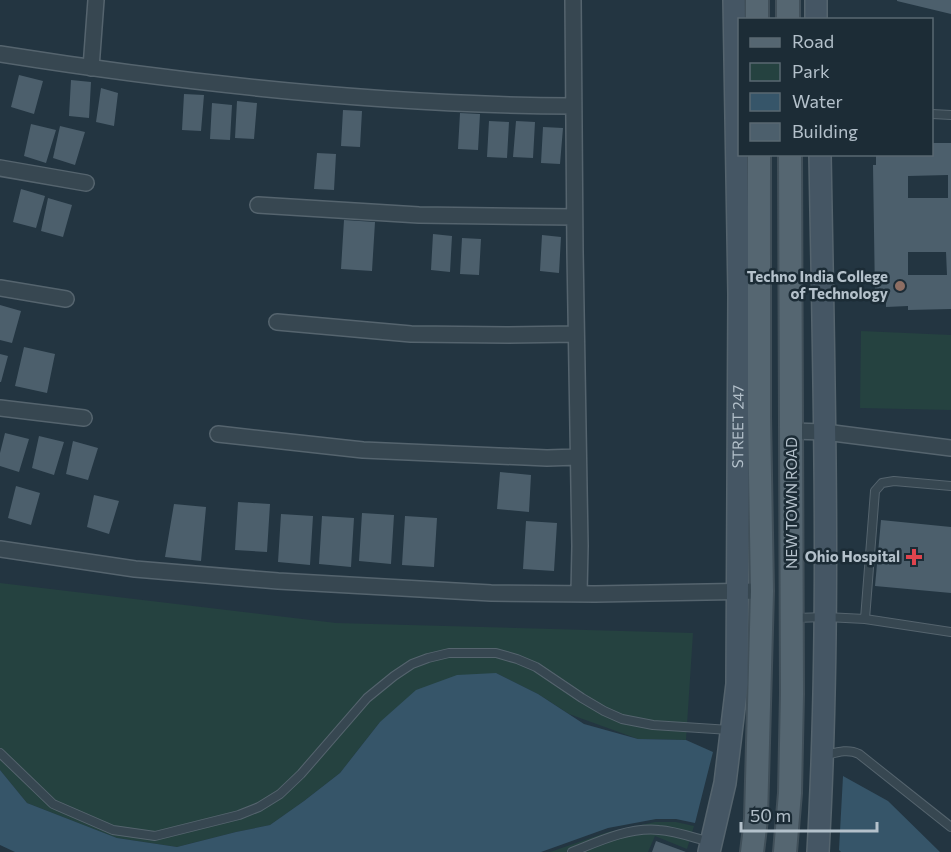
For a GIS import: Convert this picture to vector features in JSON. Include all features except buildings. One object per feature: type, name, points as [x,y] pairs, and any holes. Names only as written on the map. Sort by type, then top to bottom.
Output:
[{"type":"main road","points":[[757,0],[757,18]]},
{"type":"main road","points":[[788,0],[788,18]]},
{"type":"main road","points":[[752,852],[756,819],[762,591],[759,156]]},
{"type":"main road","name":"NEW TOWN ROAD","points":[[785,852],[790,793],[792,694],[790,156]]},
{"type":"street","points":[[91,68],[96,0]]},
{"type":"street","points":[[573,0],[579,594]]},
{"type":"street","name":"STREET 247","points":[[710,847],[725,783],[737,684],[739,294],[734,0]]},
{"type":"street","points":[[816,0],[816,18]]},
{"type":"street","points":[[0,54],[234,86],[407,100],[573,105]]},
{"type":"street","points":[[818,852],[826,617],[819,156]]},
{"type":"street","points":[[0,168],[86,183]]},
{"type":"street","points":[[258,205],[419,215],[574,217]]},
{"type":"street","points":[[0,288],[66,299]]},
{"type":"street","points":[[277,322],[411,334],[576,334]]},
{"type":"street","points":[[0,408],[84,418]]},
{"type":"street","points":[[792,431],[825,432],[951,448]]},
{"type":"street","points":[[218,434],[363,450],[578,458]]},
{"type":"street","points":[[0,549],[135,569],[266,580],[491,593],[762,591]]},
{"type":"lane","points":[[933,114],[951,114]]},
{"type":"lane","points":[[865,619],[875,491],[882,483],[894,481],[951,486]]},
{"type":"lane","points":[[792,618],[865,619],[951,632]]},
{"type":"lane","points":[[0,753],[53,804],[113,830],[155,836],[239,815],[259,807],[280,794],[301,774],[367,698],[412,664],[449,653],[496,653],[517,659],[536,667],[582,698],[622,719],[653,725],[732,730]]},
{"type":"lane","points":[[823,756],[845,751],[859,754],[951,826]]},
{"type":"lane","points":[[572,852],[617,835],[650,830],[660,830],[710,847]]},
{"type":"green space","points":[[861,331],[951,335],[951,410],[860,408]]},
{"type":"green space","points":[[0,583],[336,623],[693,633],[686,740],[638,739],[569,714],[538,694],[496,673],[380,722],[340,773],[270,825],[177,847],[117,838],[27,803],[0,770]]},
{"type":"green space","points":[[655,822],[676,822],[694,826],[687,849],[655,836],[648,852],[550,852],[608,832]]},
{"type":"water","points":[[496,673],[538,694],[584,724],[638,739],[686,740],[713,752],[695,823],[676,819],[656,819],[608,828],[541,852],[15,852],[0,845],[0,770],[27,803],[117,838],[177,847],[270,825],[340,773],[380,722],[416,690],[457,675]]},
{"type":"water","points":[[843,776],[888,801],[940,852],[841,852],[839,850]]},
{"type":"place","name":"Techno India College of Technology","points":[[900,286]]},
{"type":"place","name":"Ohio Hospital","points":[[914,557]]}]
